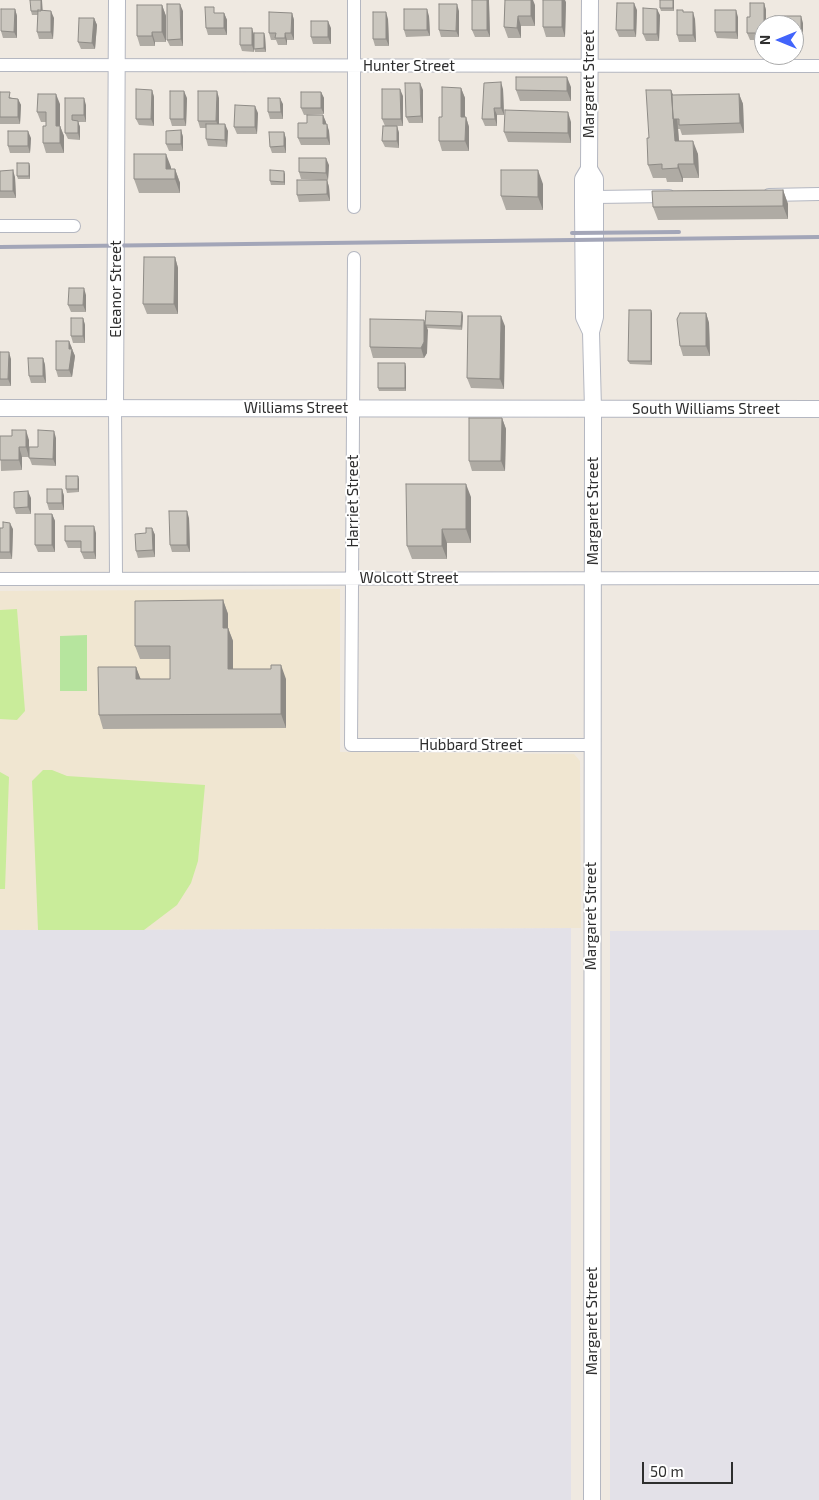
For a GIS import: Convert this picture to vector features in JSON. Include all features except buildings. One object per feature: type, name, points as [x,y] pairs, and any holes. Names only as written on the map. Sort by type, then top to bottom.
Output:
[{"type":"street","name":"Eleanor Street","points":[[116,0],[116,579]]},
{"type":"street","points":[[354,0],[354,207]]},
{"type":"street","name":"Margaret Street","points":[[590,0],[589,169],[595,179],[595,317],[590,332]]},
{"type":"street","name":"Hunter Street","points":[[0,65],[819,66]]},
{"type":"street","name":"Margaret Street","points":[[589,169],[583,178],[584,317],[590,332],[593,409],[591,745],[592,1500]]},
{"type":"street","points":[[761,195],[819,194]]},
{"type":"street","points":[[595,198],[683,196]]},
{"type":"street","points":[[0,226],[74,226]]},
{"type":"street","name":"Harriet Street","points":[[351,745],[354,258]]},
{"type":"street","name":"Williams Street","points":[[0,408],[593,409]]},
{"type":"street","name":"South Williams Street","points":[[593,409],[819,409]]},
{"type":"street","name":"Wolcott Street","points":[[0,579],[819,578]]},
{"type":"street","name":"Hubbard Street","points":[[351,745],[591,745]]},
{"type":"shaded area","points":[[340,589],[340,752],[574,754],[580,761],[581,928],[0,930],[0,591]]},
{"type":"shaded area","points":[[571,928],[571,1500],[0,1500],[0,930]]},
{"type":"shaded area","points":[[819,930],[819,1500],[610,1500],[610,931]]},
{"type":"green space","points":[[17,609],[25,711],[17,720],[0,719],[0,610]]},
{"type":"green space","points":[[87,635],[87,691],[60,691],[60,636]]},
{"type":"green space","points":[[43,770],[52,770],[67,776],[205,785],[198,861],[191,883],[177,905],[144,930],[38,930],[32,781]]},
{"type":"green space","points":[[0,772],[9,777],[5,889],[0,889]]},
{"type":"railway","points":[[572,233],[679,232]]},
{"type":"railway","points":[[0,247],[819,237]]}]
